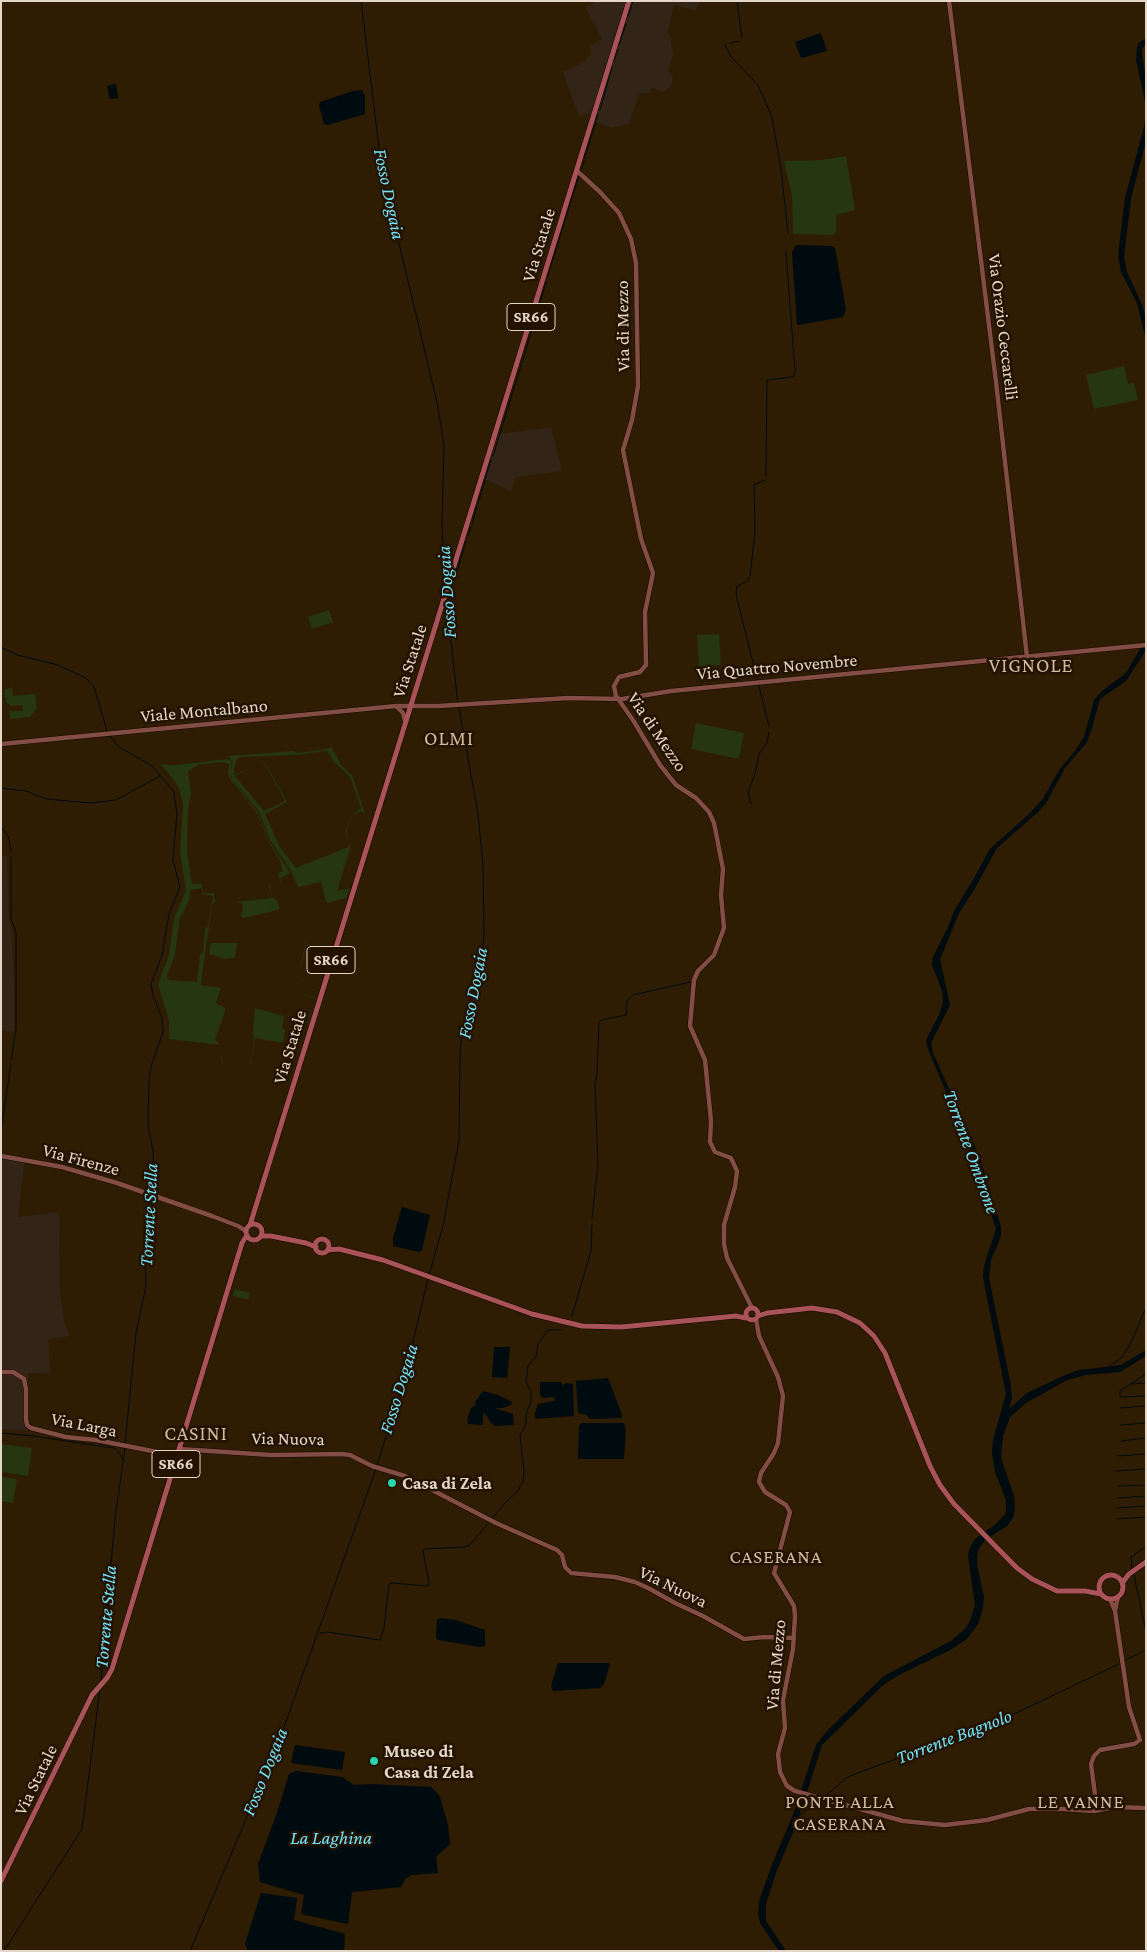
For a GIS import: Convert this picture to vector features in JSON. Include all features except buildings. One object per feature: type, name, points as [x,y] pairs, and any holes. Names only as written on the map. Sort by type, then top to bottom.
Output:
[{"type":"main road","name":"Via Statale","points":[[1,1881],[95,1691],[107,1678],[112,1669],[629,1]]},
{"type":"main road","points":[[252,1214],[262,1234]]},
{"type":"main road","points":[[257,1224],[249,1231],[256,1239],[262,1234]]},
{"type":"main road","points":[[262,1234],[317,1244],[324,1239],[328,1247]]},
{"type":"main road","points":[[317,1244],[322,1252],[328,1247]]},
{"type":"main road","points":[[328,1247],[383,1260],[532,1314],[582,1326],[621,1327],[812,1308],[830,1310],[853,1318],[868,1329],[885,1353],[935,1477],[950,1499],[1001,1552],[1025,1574],[1043,1585],[1065,1592],[1101,1594],[1110,1599],[1118,1597],[1123,1590],[1121,1580],[1114,1575],[1102,1578],[1099,1585],[1101,1594]]},
{"type":"main road","points":[[1121,1580],[1146,1562]]},
{"type":"main road","points":[[1085,1592],[1099,1585]]},
{"type":"street","name":"Via Orazio Ceccarelli","points":[[948,1],[994,365],[1026,657]]},
{"type":"street","name":"Via di Mezzo","points":[[577,171],[619,213],[631,239],[636,264],[638,386],[632,420],[623,450],[641,540],[652,573],[646,612],[646,665],[640,672],[620,677],[616,680],[614,689],[660,765],[676,785],[696,798],[710,812],[723,869],[721,895],[724,928],[714,955],[698,971],[694,980],[690,1026],[705,1060],[711,1121],[710,1142],[715,1152],[731,1158],[737,1171],[735,1187],[724,1224],[724,1244],[727,1258],[748,1302],[764,1349],[781,1385],[783,1396],[778,1443],[761,1473],[759,1482],[765,1492],[786,1505],[790,1512],[774,1573],[794,1606],[794,1638],[783,1700],[785,1728],[778,1754],[782,1777],[788,1787],[795,1791],[903,1821],[945,1825],[987,1820],[1029,1810],[1097,1810]]},
{"type":"street","name":"Via Quattro Novembre","points":[[410,707],[568,698],[619,699],[671,691],[1146,645]]},
{"type":"street","name":"Viale Montalbano","points":[[1,744],[396,706],[410,707]]},
{"type":"street","points":[[396,706],[403,713],[406,723]]},
{"type":"street","name":"Via Firenze","points":[[1,1156],[62,1167],[162,1198],[249,1231]]},
{"type":"street","name":"Via Larga","points":[[1,1372],[13,1372],[24,1379],[26,1389],[26,1421],[31,1428],[59,1435],[178,1456]]},
{"type":"street","name":"Via Nuova","points":[[180,1448],[270,1455],[342,1454],[362,1460],[380,1469],[405,1476],[490,1520],[557,1550],[562,1556],[565,1568],[571,1573],[614,1577],[635,1582],[744,1639],[764,1637],[794,1638]]},
{"type":"street","points":[[1115,1610],[1118,1597]]},
{"type":"street","points":[[1110,1599],[1115,1610],[1130,1712],[1140,1740],[1134,1744],[1106,1748],[1094,1756],[1091,1764],[1097,1810],[1115,1807],[1146,1808]]},
{"type":"shaded area","points":[[597,1],[700,1],[696,11],[674,5],[667,34],[670,35],[673,54],[668,72],[672,75],[673,81],[670,86],[664,92],[652,88],[650,93],[639,94],[629,124],[611,128],[594,122],[589,113],[579,116],[563,72],[582,63],[591,54],[590,46],[602,39],[585,7]]},
{"type":"shaded area","points":[[551,427],[562,471],[516,477],[511,491],[479,477],[492,435]]},
{"type":"shaded area","points":[[1,856],[7,856],[9,918],[12,932],[14,1032],[1,1031]]},
{"type":"shaded area","points":[[1,1153],[25,1157],[18,1217],[59,1212],[60,1292],[65,1325],[70,1336],[48,1339],[51,1374],[28,1373],[28,1431],[1,1429]]},
{"type":"green space","points":[[846,156],[855,210],[836,215],[836,233],[832,235],[793,234],[792,196],[784,161],[822,160]]},
{"type":"green space","points":[[1124,366],[1128,384],[1134,383],[1138,400],[1094,409],[1086,375]]},
{"type":"green space","points":[[329,610],[333,622],[312,629],[308,617]]},
{"type":"green space","points":[[719,634],[721,665],[699,666],[697,635]]},
{"type":"green space","points":[[12,687],[13,696],[35,694],[37,708],[30,717],[10,719],[9,711],[23,711],[22,705],[11,706],[6,702],[4,690]]},
{"type":"green space","points":[[696,723],[744,733],[739,759],[691,749]]},
{"type":"green space","points":[[331,746],[339,763],[352,775],[365,814],[360,811],[352,816],[346,833],[351,846],[337,891],[350,888],[346,898],[328,903],[326,902],[321,882],[298,887],[291,871],[271,841],[258,810],[232,779],[232,761],[228,756],[293,751],[297,753],[327,749]],"holes":[[[324,751],[328,752],[334,762],[350,777],[361,808],[352,815],[345,833],[351,846],[296,868],[280,847],[265,814],[287,802],[263,761],[285,801],[264,811],[235,776],[256,765],[234,775],[237,759],[241,757],[298,755]]]},
{"type":"green space","points":[[227,759],[231,761],[231,778],[257,811],[271,844],[290,873],[280,878],[281,882],[270,885],[272,897],[277,901],[280,909],[306,903],[243,918],[241,916],[243,904],[236,902],[272,898],[269,885],[280,882],[278,873],[283,871],[280,861],[270,844],[257,813],[231,780],[228,774],[229,764],[221,762],[198,765],[188,771],[191,794],[188,810],[187,852],[192,884],[202,884],[203,893],[214,893],[214,899],[217,901],[212,905],[201,985],[221,988],[216,1003],[225,1008],[225,1011],[215,1040],[220,1045],[169,1039],[169,1021],[158,984],[169,955],[174,918],[186,890],[180,852],[183,805],[179,788],[160,764],[175,765]],"holes":[[[201,888],[203,894],[213,896],[208,927],[205,928],[203,953],[200,955],[197,982],[169,980],[167,976],[175,955],[180,918],[189,901],[191,890]]]},
{"type":"green space","points":[[308,927],[304,955],[299,971]]},
{"type":"green space","points":[[211,943],[237,943],[235,958],[224,959],[209,954]]},
{"type":"green space","points":[[255,1008],[284,1016],[282,1028],[285,1029],[283,1043],[255,1038],[251,1064],[225,1065],[251,1063]]},
{"type":"green space","points":[[235,1289],[250,1293],[248,1300],[233,1296]]},
{"type":"green space","points":[[1,1444],[32,1448],[28,1476],[1,1472]]},
{"type":"green space","points":[[2,1477],[17,1479],[13,1503],[1,1501]]},
{"type":"water","points":[[821,33],[827,51],[801,58],[795,42]]},
{"type":"water","points":[[1146,38],[1142,54],[1146,79],[1146,106],[1136,60],[1137,47]]},
{"type":"water","points":[[116,84],[118,98],[110,99],[107,86]]},
{"type":"water","points":[[362,90],[365,96],[365,114],[328,125],[324,124],[319,106],[320,102],[353,91]]},
{"type":"water","points":[[1146,111],[1146,141],[1131,198],[1124,258],[1127,272],[1143,307],[1146,319],[1146,340],[1137,303],[1121,272],[1118,255],[1125,198],[1144,127]]},
{"type":"water","points":[[795,246],[832,246],[835,248],[846,310],[843,317],[797,324],[792,253]]},
{"type":"water","points":[[1146,639],[1146,650],[1126,681],[1100,699],[1087,742],[1065,768],[1046,803],[997,848],[959,913],[940,959],[950,1005],[931,1043],[933,1053],[980,1158],[1001,1227],[1001,1236],[991,1260],[989,1278],[1010,1381],[1012,1398],[1009,1409],[1027,1393],[1065,1375],[1079,1370],[1121,1365],[1146,1350],[1146,1356],[1120,1372],[1086,1375],[1067,1380],[1026,1403],[1010,1417],[1003,1436],[1001,1458],[1014,1496],[1015,1507],[1013,1518],[1007,1526],[985,1540],[978,1550],[977,1565],[984,1597],[978,1624],[968,1638],[952,1649],[883,1685],[822,1745],[797,1823],[777,1870],[766,1904],[766,1921],[786,1951],[779,1951],[760,1923],[758,1914],[759,1901],[793,1815],[816,1745],[826,1732],[884,1676],[951,1641],[965,1629],[970,1621],[975,1605],[968,1556],[969,1550],[975,1539],[996,1524],[1006,1513],[1006,1500],[995,1472],[992,1453],[993,1440],[1006,1394],[983,1277],[984,1266],[996,1229],[970,1148],[928,1049],[926,1040],[939,1015],[943,1002],[942,991],[932,965],[933,957],[954,911],[990,849],[1043,799],[1059,770],[1084,737],[1094,700],[1102,691],[1126,673]]},
{"type":"water","points":[[402,1207],[430,1215],[422,1250],[419,1252],[393,1246],[393,1238]]},
{"type":"water","points":[[494,1347],[510,1347],[507,1378],[492,1377]]},
{"type":"water","points":[[608,1378],[622,1418],[590,1419],[587,1415],[578,1413],[576,1381]]},
{"type":"water","points":[[540,1382],[561,1382],[562,1385],[567,1383],[573,1384],[574,1416],[535,1419],[538,1404],[554,1401],[555,1399],[553,1397],[542,1398],[540,1395]]},
{"type":"water","points":[[483,1391],[498,1395],[512,1402],[511,1405],[502,1408],[494,1408],[513,1414],[514,1425],[495,1426],[483,1413],[482,1425],[468,1424],[467,1420],[471,1408],[476,1405],[475,1402]]},
{"type":"water","points":[[581,1423],[624,1423],[626,1431],[624,1459],[578,1459],[579,1426]]},
{"type":"water","points":[[440,1618],[455,1620],[485,1630],[485,1646],[480,1647],[438,1640],[436,1638],[437,1620]]},
{"type":"water","points":[[558,1663],[610,1664],[604,1684],[600,1688],[553,1691],[551,1686]]},
{"type":"water","points":[[295,1745],[345,1752],[342,1770],[291,1763]]},
{"type":"water","name":"La Laghina","points":[[296,1771],[342,1777],[354,1785],[431,1787],[439,1795],[441,1801],[448,1825],[450,1844],[436,1857],[438,1873],[411,1875],[405,1879],[401,1887],[352,1892],[348,1924],[301,1914],[304,1895],[260,1882],[258,1864],[289,1774]]},
{"type":"water","points":[[261,1893],[297,1898],[294,1920],[345,1934],[344,1951],[248,1951],[245,1944]]},
{"type":"waterway","name":"Fosso Dogaia","points":[[361,1],[382,172],[438,407],[444,446],[442,524],[445,587]]},
{"type":"waterway","points":[[628,17],[633,1]]},
{"type":"waterway","points":[[737,1],[742,37]]},
{"type":"waterway","points":[[619,45],[626,24]]},
{"type":"waterway","points":[[730,43],[739,41]]},
{"type":"waterway","points":[[726,45],[731,57],[758,85],[772,117],[781,170],[788,233]]},
{"type":"waterway","points":[[614,61],[618,49]]},
{"type":"waterway","points":[[600,110],[612,67]]},
{"type":"waterway","points":[[584,159],[598,115]]},
{"type":"waterway","points":[[581,172],[584,161]]},
{"type":"waterway","points":[[547,278],[579,175]]},
{"type":"waterway","points":[[766,476],[767,380],[791,377],[794,376],[795,371],[786,252]]},
{"type":"waterway","points":[[540,303],[546,282]]},
{"type":"waterway","points":[[493,456],[539,307]]},
{"type":"waterway","points":[[478,503],[491,460]]},
{"type":"waterway","points":[[765,480],[754,485],[755,532],[750,576],[747,581],[737,586],[736,591],[769,726]]},
{"type":"waterway","points":[[472,524],[477,506]]},
{"type":"waterway","points":[[468,536],[471,527]]},
{"type":"waterway","points":[[457,571],[466,541]]},
{"type":"waterway","points":[[448,602],[456,574]]},
{"type":"waterway","name":"Fosso Dogaia","points":[[446,598],[458,704]]},
{"type":"waterway","name":"Torrente Stella","points":[[1,647],[17,655],[58,665],[86,678],[94,687],[107,731]]},
{"type":"waterway","name":"Fosso Dogaia","points":[[429,1275],[443,1226],[459,1140],[460,1052],[463,1026],[482,959],[484,936],[483,866],[478,814],[459,708]]},
{"type":"waterway","points":[[751,804],[748,792],[755,774],[759,754],[767,742],[769,733]]},
{"type":"waterway","name":"Torrente Stella","points":[[109,735],[119,747],[152,766],[174,792],[177,814],[173,860],[180,887],[169,914],[162,955],[151,984],[162,1018],[163,1032],[151,1066],[149,1082],[148,1124],[153,1151],[154,1178],[144,1228],[146,1286],[136,1333],[125,1444]]},
{"type":"waterway","points":[[1,788],[26,791],[46,799],[90,803],[116,800],[160,776]]},
{"type":"waterway","points":[[1,826],[9,838],[11,852]]},
{"type":"waterway","points":[[11,857],[11,919],[16,932],[16,1030],[11,1060]]},
{"type":"waterway","points":[[592,1218],[598,1164],[595,1085],[599,1022],[626,1015],[627,1001],[633,995],[690,982]]},
{"type":"waterway","points":[[1,1131],[11,1064]]},
{"type":"waterway","points":[[572,1316],[591,1251],[592,1224]]},
{"type":"waterway","name":"Fosso Dogaia","points":[[377,1465],[403,1383],[428,1279]]},
{"type":"waterway","points":[[1110,1366],[1121,1358],[1130,1345],[1146,1308]]},
{"type":"waterway","points":[[320,1633],[328,1632],[380,1640],[384,1628],[389,1584],[428,1586],[424,1549],[465,1547],[470,1545],[506,1502],[518,1491],[523,1481],[524,1471],[520,1435],[526,1424],[526,1414],[531,1401],[531,1392],[526,1382],[528,1366],[536,1357],[538,1344],[548,1330],[561,1330]]},
{"type":"waterway","points":[[1146,1374],[1120,1391],[1120,1397],[1146,1396]]},
{"type":"waterway","points":[[1132,1384],[1146,1383]]},
{"type":"waterway","points":[[1120,1408],[1146,1406]]},
{"type":"waterway","points":[[1120,1425],[1146,1423]]},
{"type":"waterway","points":[[1,1433],[114,1448],[123,1460]]},
{"type":"waterway","points":[[1121,1441],[1146,1438]]},
{"type":"waterway","name":"Torrente Stella","points":[[101,1682],[115,1519],[125,1448]]},
{"type":"waterway","points":[[1118,1456],[1146,1454]]},
{"type":"waterway","name":"Fosso Dogaia","points":[[190,1951],[278,1744],[376,1469]]},
{"type":"waterway","points":[[1116,1471],[1146,1469]]},
{"type":"waterway","points":[[1118,1486],[1146,1485]]},
{"type":"waterway","points":[[1117,1498],[1146,1496]]},
{"type":"waterway","points":[[1116,1508],[1146,1506]]},
{"type":"waterway","points":[[1117,1519],[1146,1517]]},
{"type":"waterway","points":[[1132,1568],[1131,1557],[1146,1547]]},
{"type":"waterway","points":[[1134,1575],[1146,1631]]},
{"type":"waterway","name":"Torrente Bagnolo","points":[[1126,1660],[1146,1650]]},
{"type":"waterway","name":"Torrente Bagnolo","points":[[823,1798],[846,1778],[999,1721],[1119,1664]]},
{"type":"waterway","name":"Torrente Stella","points":[[4,1951],[82,1829],[100,1689]]},
{"type":"waterway","name":"Torrente Bagnolo","points":[[799,1816],[820,1800]]},
{"type":"place","name":"Casa di Zela","points":[[392,1483]]},
{"type":"place","name":"Museo di Casa di Zela","points":[[374,1761]]},
{"type":"district","name":"VIGNOLE","points":[[1031,666]]},
{"type":"district","name":"OLMI","points":[[449,739]]},
{"type":"district","name":"CASINI","points":[[196,1434]]},
{"type":"district","name":"CASERANA","points":[[776,1557]]},
{"type":"district","name":"LE VANNE","points":[[1081,1802]]},
{"type":"district","name":"PONTE ALLA CASERANA","points":[[840,1813]]},
{"type":"water label","name":"Torrente Ombrone","points":[[971,1152]]}]
